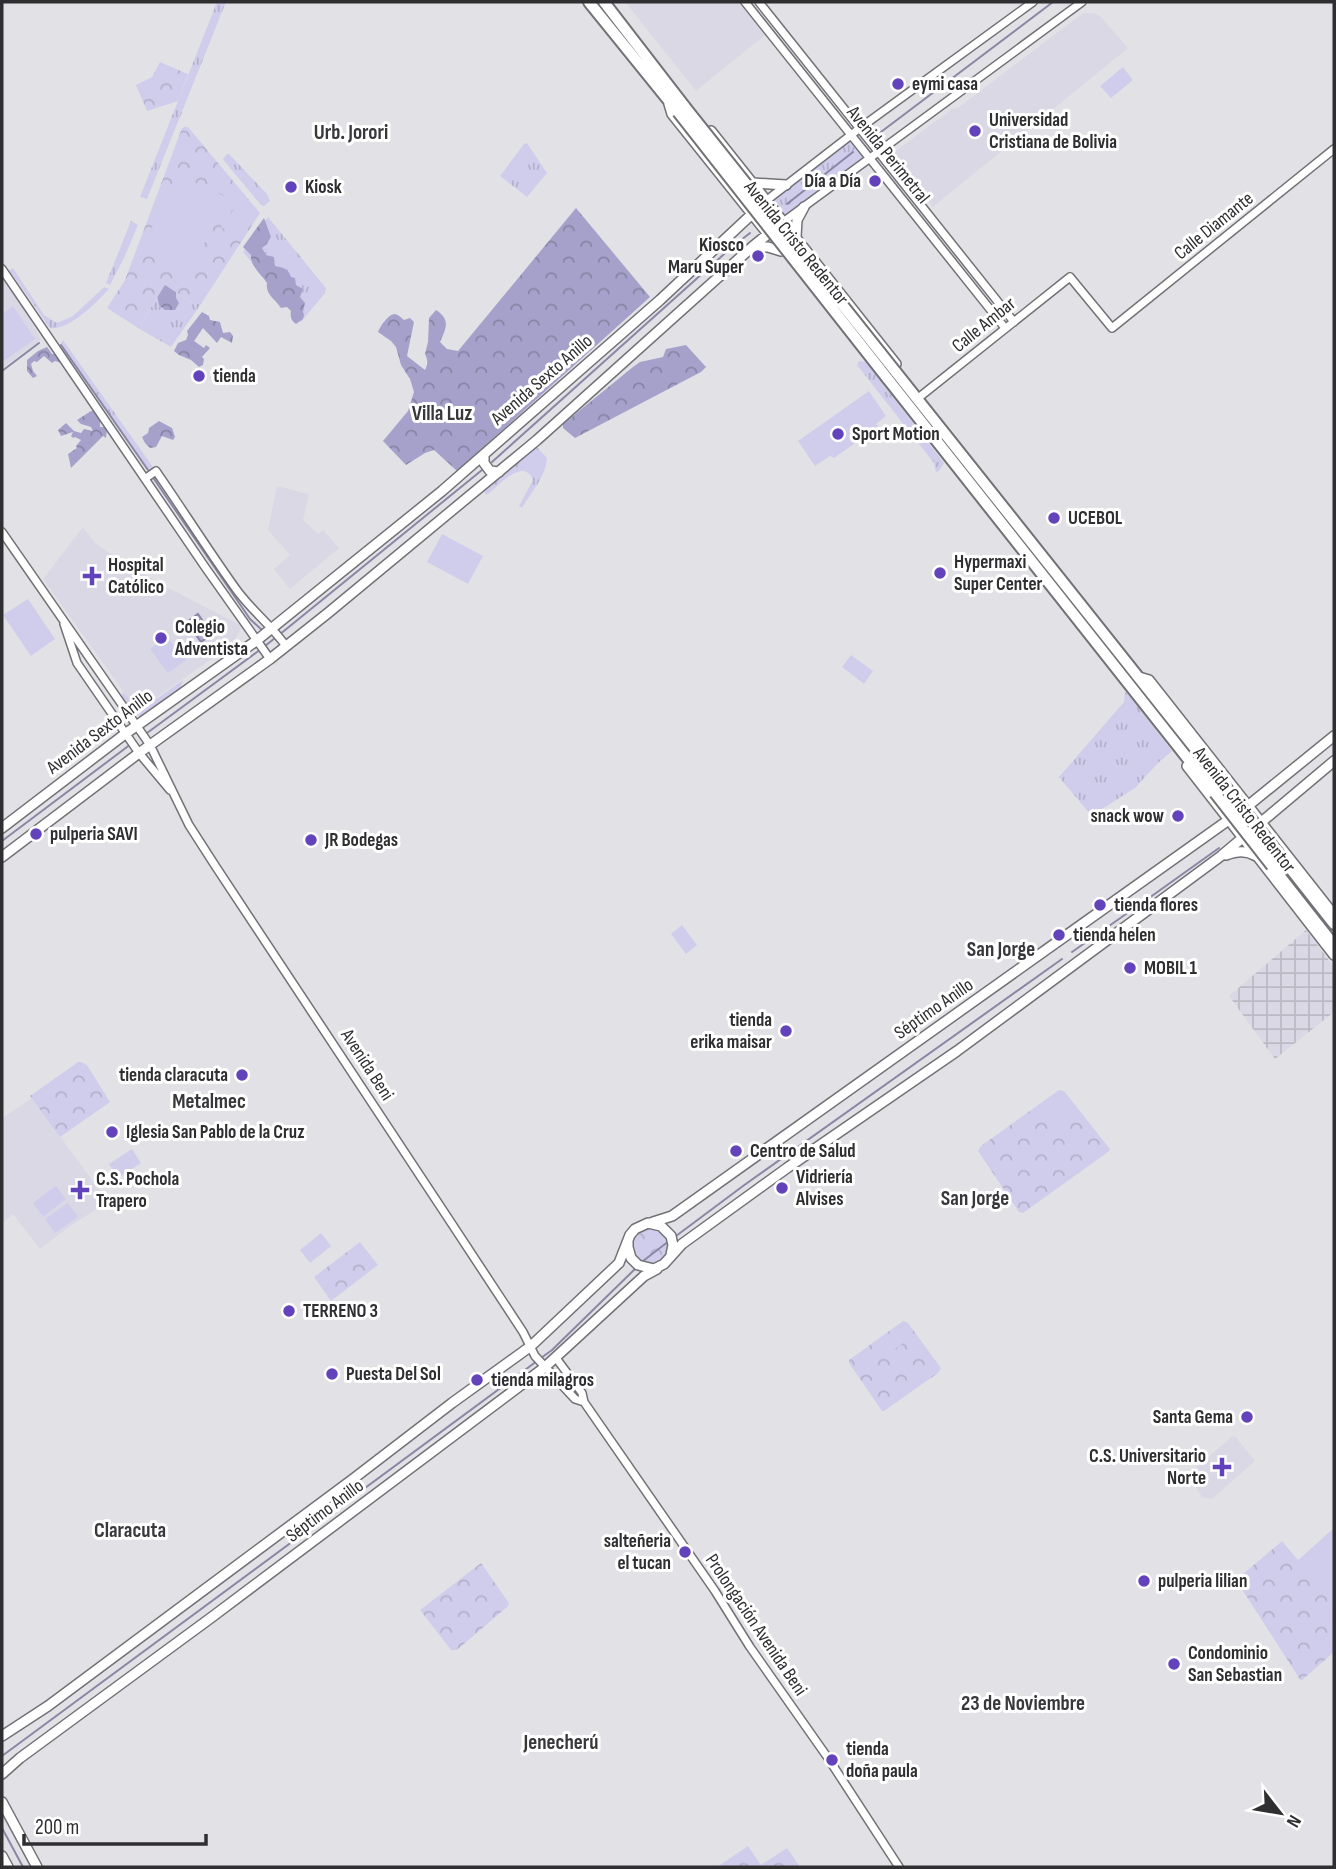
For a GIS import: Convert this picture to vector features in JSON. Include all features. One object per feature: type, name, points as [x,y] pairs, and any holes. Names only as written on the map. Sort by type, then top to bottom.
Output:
[{"type":"highway","name":"Avenida Cristo Redentor","points":[[589,2],[672,98]]},
{"type":"highway","name":"Avenida Cristo Redentor","points":[[604,2],[681,110],[1134,681],[1224,785],[1334,924]]},
{"type":"highway","name":"Avenida Cristo Redentor","points":[[1134,681],[1215,798],[1334,945]]},
{"type":"main road","name":"Avenida Cristo Redentor","points":[[672,98],[687,102],[767,200],[904,374],[911,397],[889,387],[672,114],[672,98]]},
{"type":"main road","points":[[738,198],[751,200],[755,193],[753,183],[786,185]]},
{"type":"main road","points":[[737,226],[742,220],[738,198]]},
{"type":"main road","name":"Avenida Sexto Anillo","points":[[2,828],[274,630],[484,455],[660,300],[767,200]]},
{"type":"main road","points":[[752,247],[781,250],[779,240],[782,236],[786,234],[796,237],[797,220],[804,207]]},
{"type":"main road","points":[[2,858],[138,752],[285,644],[499,472],[783,222]]},
{"type":"main road","points":[[484,455],[484,463],[490,471],[499,472]]},
{"type":"main road","points":[[471,466],[480,467],[485,474],[485,483]]},
{"type":"main road","name":"Avenida Cristo Redentor","points":[[1134,681],[1149,680],[1334,915]]},
{"type":"main road","name":"Séptimo Anillo","points":[[648,1223],[666,1220],[672,1216],[1211,833],[1243,798],[1263,794],[1334,736]]},
{"type":"main road","points":[[1267,830],[1274,811],[1334,761]]},
{"type":"main road","points":[[1243,798],[1263,794]]},
{"type":"main road","name":"Avenida Cristo Redentor","points":[[1215,798],[1334,955]]},
{"type":"main road","points":[[1211,833],[1220,817],[1215,798]]},
{"type":"main road","points":[[670,1257],[672,1241],[662,1226],[648,1223],[635,1229],[628,1242],[628,1252],[639,1265],[654,1269],[660,1266],[670,1257],[682,1244],[957,1051],[1221,856],[1267,830],[1274,811]]},
{"type":"main road","points":[[1221,856],[1246,852],[1258,858]]},
{"type":"main road","name":"Séptimo Anillo","points":[[2,1736],[48,1706],[531,1346],[621,1261],[628,1242]]},
{"type":"main road","name":"Séptimo Anillo","points":[[2,1773],[212,1617],[540,1362],[556,1358],[645,1276],[660,1266]]},
{"type":"main road","points":[[2,1801],[37,1867]]},
{"type":"main road","points":[[2,1856],[8,1867]]},
{"type":"street","name":"Avenida Perimetral","points":[[745,2],[1006,328]]},
{"type":"street","name":"Avenida Perimetral","points":[[760,2],[1014,321]]},
{"type":"street","name":"Avenida Sexto Anillo","points":[[767,200],[860,128],[1033,2]]},
{"type":"street","points":[[783,222],[1082,2]]},
{"type":"street","points":[[782,48],[790,41]]},
{"type":"street","points":[[825,102],[833,94]]},
{"type":"street","name":"Calle Diamante","points":[[1070,277],[1112,328],[1334,149]]},
{"type":"street","points":[[2,269],[268,657]]},
{"type":"street","name":"Calle Ambar","points":[[911,397],[1006,328],[1070,277]]},
{"type":"street","points":[[146,478],[156,471],[236,589],[285,644]]},
{"type":"street","name":"Avenida Beni","points":[[2,532],[138,727],[179,801],[189,825],[531,1346]]},
{"type":"street","name":"Avenida Beni","points":[[62,617],[77,663],[138,752],[179,801]]},
{"type":"street","name":"Prolongación Avenida Beni","points":[[531,1346],[540,1362],[575,1399],[583,1402]]},
{"type":"street","name":"Prolongación Avenida Beni","points":[[556,1358],[582,1393],[583,1402],[715,1591],[899,1867]]},
{"type":"shaded area","points":[[625,2],[739,2],[765,35],[696,91]]},
{"type":"shaded area","name":"Universidad Cristiana de Bolivia","points":[[1083,13],[1094,13],[1101,17],[1128,48],[933,207],[893,157],[893,153],[952,109],[959,107]]},
{"type":"shaded area","points":[[2,275],[41,340],[2,368]]},
{"type":"shaded area","points":[[277,486],[309,494],[303,520],[318,534],[323,530],[339,548],[290,589],[274,569],[290,555],[268,530]]},
{"type":"shaded area","name":"Colegio Adventista","points":[[83,527],[95,543],[118,559],[240,625],[235,640],[147,704],[138,704],[128,698],[43,579]]},
{"type":"shaded area","points":[[1306,930],[1334,967],[1334,1012],[1275,1059],[1229,996]]},
{"type":"shaded area","points":[[32,1098],[108,1202],[40,1249],[13,1214],[2,1224],[2,1118]]},
{"type":"shaded area","name":"C.S. Universitario Norte","points":[[1234,1435],[1255,1461],[1212,1499],[1202,1497],[1188,1474]]},
{"type":"green space","points":[[217,2],[226,2],[147,199],[140,197]]},
{"type":"green space","points":[[160,62],[188,74],[178,101],[147,111],[136,85],[152,77]]},
{"type":"green space","points":[[1123,67],[1133,80],[1111,98],[1100,86]]},
{"type":"green space","points":[[188,127],[260,213],[201,304],[194,304],[165,285],[138,328],[107,308],[125,280],[182,128]]},
{"type":"green space","points":[[851,140],[864,157],[785,215],[773,198]]},
{"type":"green space","points":[[527,143],[547,173],[527,197],[500,176]]},
{"type":"green space","points":[[227,154],[267,194],[270,201],[264,206],[225,162],[223,159]]},
{"type":"green space","points":[[177,174],[226,197],[192,270],[143,247]]},
{"type":"green space","points":[[237,205],[250,214],[235,236],[221,227]]},
{"type":"green space","points":[[576,208],[650,297],[457,471],[434,450],[406,465],[383,441],[408,411],[414,392],[396,347],[378,332],[382,324],[395,314],[404,320],[410,318],[414,322],[407,356],[425,370],[429,318],[436,310],[445,321],[440,342],[447,349],[458,351]]},
{"type":"green space","points":[[268,217],[326,288],[325,293],[301,322],[243,252]]},
{"type":"green space","points":[[264,218],[271,237],[262,248],[266,255],[274,257],[275,266],[287,270],[291,277],[295,278],[296,285],[303,289],[300,297],[305,303],[304,315],[296,324],[291,318],[291,311],[287,307],[281,308],[269,293],[267,283],[254,266],[251,255],[243,247]]},
{"type":"green space","points":[[131,221],[138,225],[110,285],[106,283]]},
{"type":"green space","points":[[13,268],[44,315],[57,323],[73,316],[104,287],[109,289],[74,321],[50,328],[9,270]]},
{"type":"green space","points":[[161,281],[176,289],[179,303],[175,310],[165,310],[159,305],[157,295]]},
{"type":"green space","points":[[165,285],[194,304],[201,304],[171,347],[138,328]]},
{"type":"green space","points":[[13,306],[35,339],[2,362],[2,314]]},
{"type":"green space","points":[[202,312],[209,316],[210,320],[220,322],[223,333],[230,332],[233,336],[232,343],[221,337],[217,343],[203,328],[194,341],[204,348],[206,345],[210,348],[202,357],[203,365],[199,367],[174,351],[178,343],[186,340],[187,331]]},
{"type":"green space","points":[[63,340],[163,481],[158,484],[60,345]]},
{"type":"green space","points":[[686,345],[706,367],[701,372],[575,438],[563,428],[563,424],[640,362],[663,357],[666,349]]},
{"type":"green space","points":[[47,347],[52,354],[56,354],[61,363],[52,363],[44,356],[37,362],[34,361],[31,364],[37,376],[33,378],[27,371],[27,360]]},
{"type":"green space","points":[[859,361],[866,362],[944,463],[939,471],[936,472],[934,463],[857,365]]},
{"type":"green space","name":"Sport Motion","points":[[869,391],[886,416],[876,424],[878,427],[834,458],[830,456],[815,466],[798,441]]},
{"type":"green space","points":[[91,411],[97,413],[100,427],[107,429],[106,438],[103,436],[71,468],[68,454],[77,448],[81,440],[71,436],[73,432],[61,436],[58,430],[66,423],[74,431],[93,431],[91,427],[77,420]]},
{"type":"green space","points":[[159,421],[172,428],[175,437],[173,440],[162,436],[156,447],[150,448],[142,437]]},
{"type":"green space","points":[[536,446],[547,458],[546,465],[522,508],[519,506],[533,480],[529,473],[517,472],[487,495],[484,492]]},
{"type":"green space","points":[[442,534],[483,556],[468,584],[427,562]]},
{"type":"green space","points":[[28,599],[55,639],[31,656],[3,615]]},
{"type":"green space","points":[[167,637],[186,660],[168,673],[150,649]]},
{"type":"green space","points":[[851,655],[873,671],[864,684],[842,667]]},
{"type":"green space","points":[[183,680],[179,692],[142,717],[135,714],[121,697],[123,692],[130,699],[146,703]]},
{"type":"green space","points":[[1127,692],[1172,751],[1135,788],[1090,814],[1059,777],[1124,702]]},
{"type":"green space","points":[[682,925],[697,945],[686,954],[671,934]]},
{"type":"green space","points":[[78,1062],[87,1065],[110,1102],[60,1137],[30,1096]]},
{"type":"green space","points":[[1059,1090],[1064,1091],[1110,1149],[1023,1213],[1019,1212],[978,1151],[981,1146]]},
{"type":"green space","points":[[1061,1098],[1070,1110],[1049,1125],[1040,1113]]},
{"type":"green space","points":[[132,1149],[141,1163],[118,1178],[109,1164]]},
{"type":"green space","points":[[56,1186],[66,1199],[43,1217],[33,1203]]},
{"type":"green space","points":[[68,1203],[78,1217],[55,1233],[45,1219]]},
{"type":"green space","points":[[650,1228],[663,1233],[668,1246],[663,1259],[650,1264],[637,1259],[632,1246],[637,1233]]},
{"type":"green space","points":[[321,1233],[331,1246],[310,1263],[300,1250]]},
{"type":"green space","points":[[360,1242],[378,1265],[331,1301],[314,1277]]},
{"type":"green space","points":[[903,1321],[908,1323],[941,1368],[938,1373],[882,1411],[849,1360]]},
{"type":"green space","points":[[905,1324],[913,1336],[892,1351],[884,1339]]},
{"type":"green space","points":[[1334,1528],[1334,1604],[1297,1561]]},
{"type":"green space","points":[[1282,1541],[1334,1603],[1334,1652],[1301,1681],[1236,1580]]},
{"type":"green space","points":[[481,1563],[509,1603],[457,1650],[451,1650],[420,1610]]},
{"type":"green space","points":[[748,1846],[761,1865],[787,1848],[800,1867],[717,1867]]},
{"type":"water","points":[[198,614],[212,634],[201,642],[187,622]]},
{"type":"waterway","points":[[873,138],[1053,2]]},
{"type":"waterway","points":[[787,204],[853,152]]},
{"type":"waterway","points":[[492,462],[750,233]]},
{"type":"waterway","points":[[2,371],[39,343]]},
{"type":"waterway","points":[[61,345],[148,470]]},
{"type":"waterway","points":[[279,635],[482,470]]},
{"type":"waterway","points":[[154,479],[250,619],[263,631]]},
{"type":"waterway","points":[[265,646],[275,638]]},
{"type":"waterway","points":[[147,733],[261,649]]},
{"type":"waterway","points":[[2,841],[131,744]]},
{"type":"waterway","points":[[1149,898],[1219,848]]},
{"type":"waterway","points":[[1072,952],[1136,907]]},
{"type":"waterway","points":[[676,1236],[1062,959]]},
{"type":"waterway","points":[[643,1261],[669,1241]]},
{"type":"waterway","points":[[541,1358],[636,1268]]},
{"type":"waterway","points":[[2,1756],[537,1361]]},
{"type":"waterway","points":[[2,1828],[23,1867]]},
{"type":"place","name":"eymi casa","points":[[898,84]]},
{"type":"place","name":"Universidad Cristiana de Bolivia","points":[[975,131]]},
{"type":"place","name":"Día a Día","points":[[875,181]]},
{"type":"place","name":"Kiosk","points":[[291,187]]},
{"type":"place","name":"Kiosco Maru Super","points":[[758,256]]},
{"type":"place","name":"tienda","points":[[199,376]]},
{"type":"place","name":"Sport Motion","points":[[838,434]]},
{"type":"place","name":"UCEBOL","points":[[1054,518]]},
{"type":"place","name":"Hypermaxi Super Center","points":[[940,573]]},
{"type":"place","name":"Hospital Católico","points":[[92,576]]},
{"type":"place","name":"Colegio Adventista","points":[[161,638]]},
{"type":"place","name":"snack wow","points":[[1178,816]]},
{"type":"place","name":"pulperia SAVI","points":[[36,834]]},
{"type":"place","name":"JR Bodegas","points":[[311,840]]},
{"type":"place","name":"tienda flores","points":[[1100,905]]},
{"type":"place","name":"tienda helen","points":[[1059,935]]},
{"type":"place","name":"MOBIL 1","points":[[1130,968]]},
{"type":"place","name":"tienda erika maisar","points":[[786,1031]]},
{"type":"place","name":"tienda claracuta","points":[[242,1075]]},
{"type":"place","name":"Iglesia San Pablo de la Cruz","points":[[112,1132]]},
{"type":"place","name":"Centro de Salud","points":[[736,1151]]},
{"type":"place","name":"Vidriería Alvises","points":[[782,1188]]},
{"type":"place","name":"C.S. Pochola Trapero","points":[[80,1190]]},
{"type":"place","name":"TERRENO 3","points":[[289,1311]]},
{"type":"place","name":"Puesta Del Sol","points":[[332,1374]]},
{"type":"place","name":"tienda milagros","points":[[477,1380]]},
{"type":"place","name":"Santa Gema","points":[[1247,1417]]},
{"type":"place","name":"C.S. Universitario Norte","points":[[1222,1467]]},
{"type":"place","name":"salteñeria el tucan","points":[[685,1552]]},
{"type":"place","name":"pulperia lilian","points":[[1144,1581]]},
{"type":"place","name":"Condominio San Sebastian","points":[[1174,1664]]},
{"type":"place","name":"tienda doña paula","points":[[832,1760]]},
{"type":"district","name":"Urb. Jorori","points":[[351,132]]},
{"type":"district","name":"Villa Luz","points":[[442,413]]},
{"type":"district","name":"San Jorge","points":[[1001,949]]},
{"type":"district","name":"Metalmec","points":[[209,1101]]},
{"type":"district","name":"San Jorge","points":[[975,1198]]},
{"type":"district","name":"Claracuta","points":[[130,1530]]},
{"type":"district","name":"23 de Noviembre","points":[[1023,1703]]},
{"type":"district","name":"Jenecherú","points":[[561,1742]]}]
